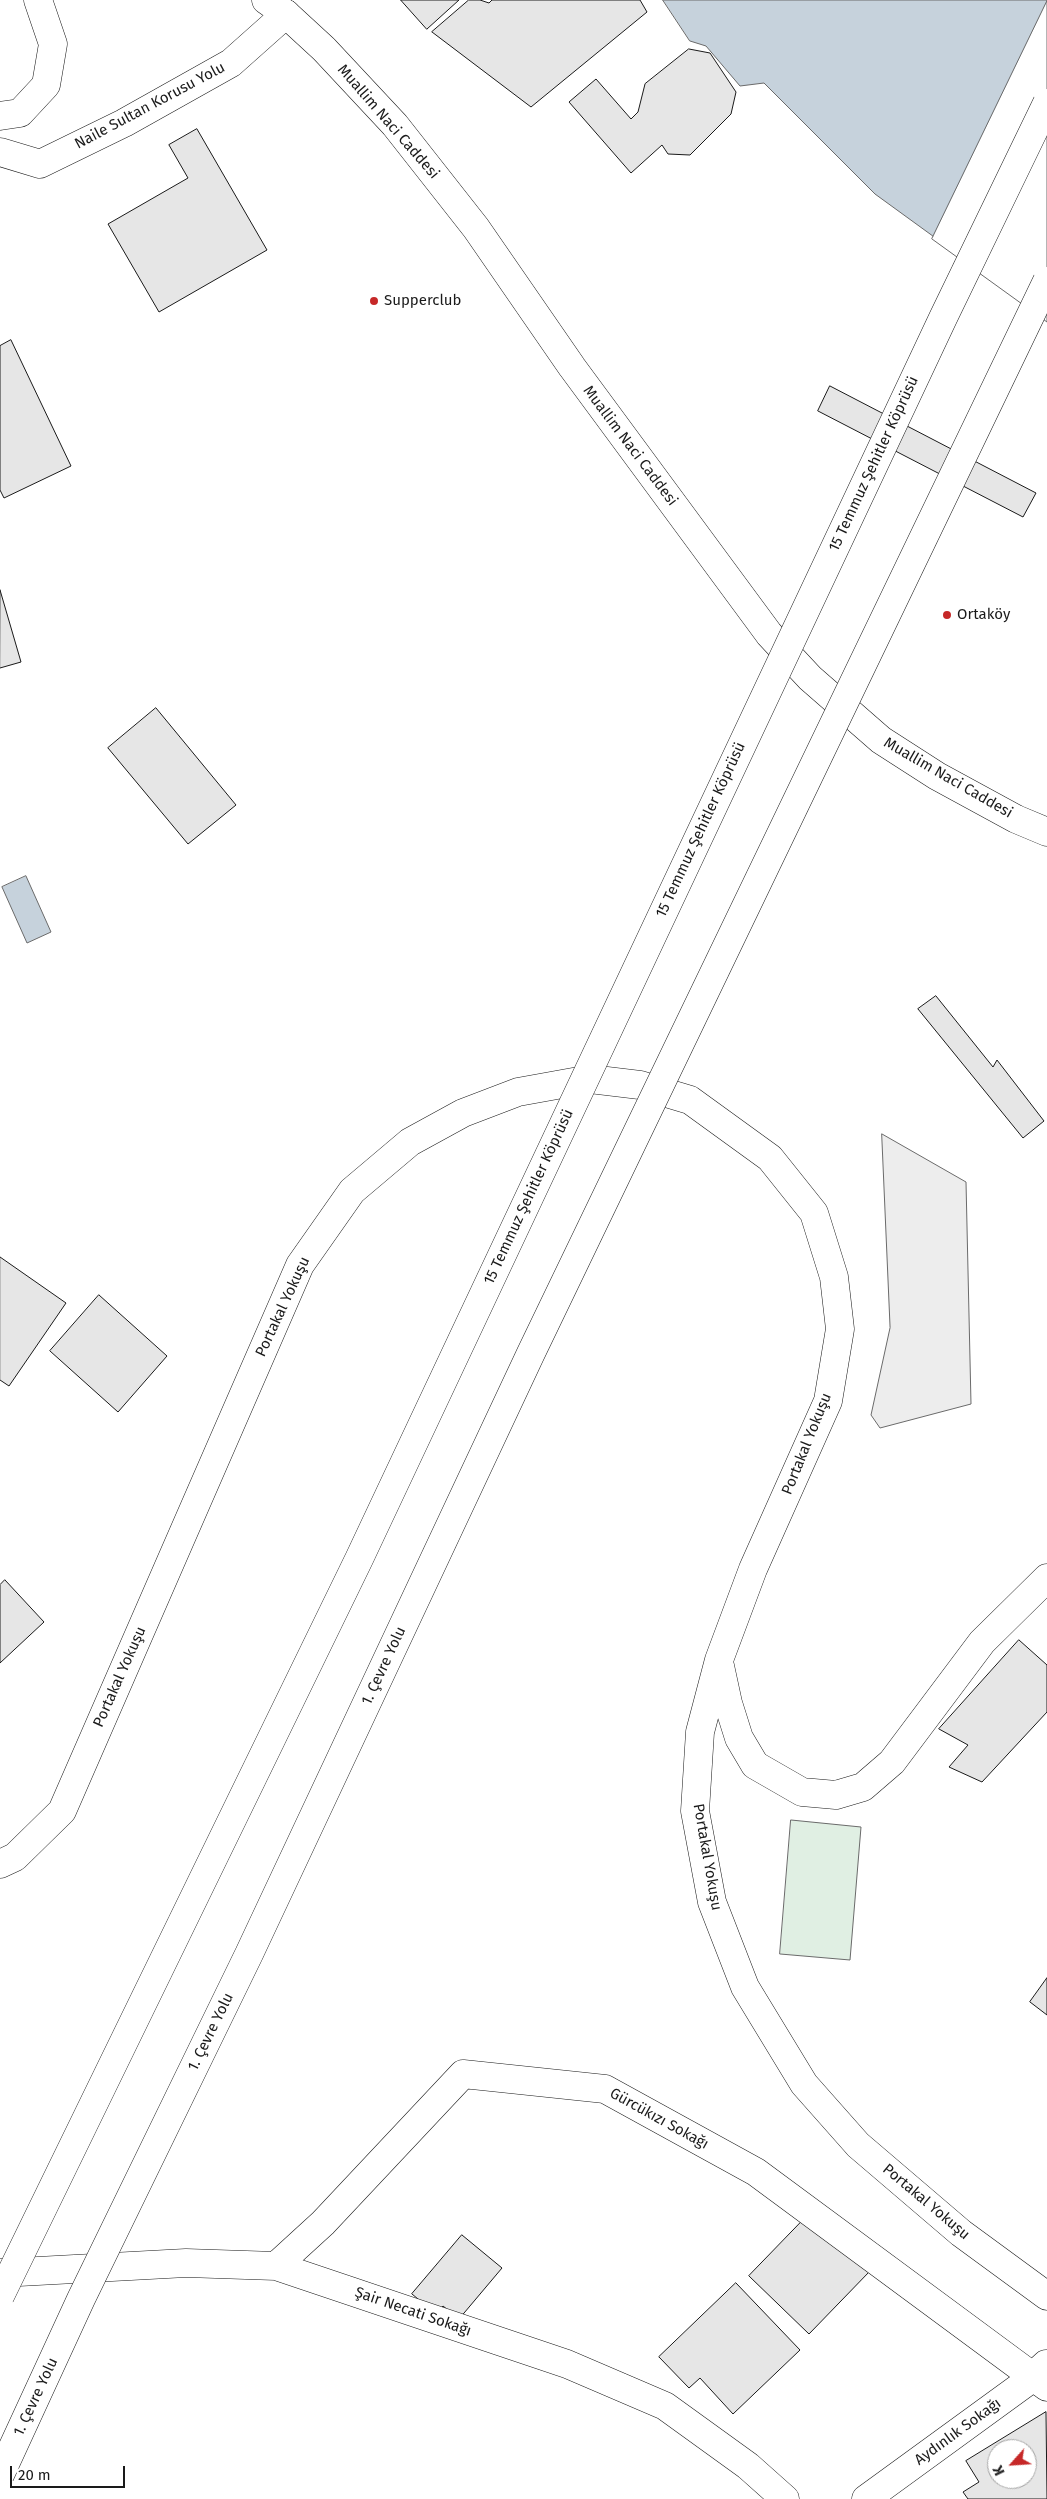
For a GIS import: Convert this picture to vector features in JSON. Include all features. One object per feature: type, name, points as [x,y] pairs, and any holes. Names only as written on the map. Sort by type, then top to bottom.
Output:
[{"type":"main road","points":[[0,116],[20,113],[46,85],[53,44],[38,0]]},
{"type":"main road","name":"Naile Sultan Korusu Yolu","points":[[0,152],[40,164],[124,123],[231,63],[276,7]]},
{"type":"main road","name":"Muallim Naci Caddesi","points":[[276,7],[324,49],[395,125],[470,221],[572,367],[775,640],[810,678],[881,740],[937,776],[1016,818],[1047,832]]},
{"type":"main road","name":"15 Temmuz Şehitler Köprüsü","points":[[0,2296],[359,1560],[688,858],[1047,102]]},
{"type":"main road","name":"1. Çevre Yolu","points":[[0,2475],[81,2299],[253,1945],[421,1588],[1047,281]]},
{"type":"main road","name":"Portakal Yokuşu","points":[[0,1864],[15,1857],[62,1811],[300,1265],[352,1191],[410,1142],[463,1113],[518,1092],[590,1079],[640,1085],[690,1100],[770,1158],[814,1213],[834,1277],[840,1329],[828,1401],[753,1569],[719,1660],[700,1732],[696,1811],[712,1902],[744,1986],[804,2084],[858,2145],[962,2233],[1047,2296]]},
{"type":"main road","points":[[719,1660],[728,1703],[739,1738],[756,1765],[802,1792],[836,1795],[863,1787],[892,1762],[982,1642],[1047,1578]]},
{"type":"main road","name":"Gürcükızı Sokağı","points":[[276,2266],[323,2223],[463,2074],[605,2089],[756,2172],[1042,2376]]},
{"type":"main road","name":"Şair Necati Sokağı","points":[[0,2273],[186,2263],[276,2266],[567,2364],[665,2406],[748,2466],[785,2499]]},
{"type":"main road","name":"Aydınlık Sokağı","points":[[866,2499],[1024,2384],[1042,2376]]},
{"type":"green space","points":[[791,1820],[861,1827],[850,1960],[780,1954]]},
{"type":"shaded area","points":[[663,0],[1047,0],[1047,319],[875,194],[764,83],[740,86],[706,46],[690,41]]},
{"type":"shaded area","points":[[26,876],[51,932],[27,943],[2,887]]},
{"type":"shaded area","points":[[882,1134],[966,1182],[971,1404],[880,1428],[871,1415],[890,1328]]},
{"type":"pier","points":[[1047,1],[1047,322],[932,239]]},
{"type":"building","points":[[401,0],[459,0],[427,29]]},
{"type":"building","points":[[469,0],[480,0],[489,3],[492,0],[640,0],[647,12],[531,107],[432,32]]},
{"type":"building","points":[[689,49],[710,53],[736,92],[731,114],[690,155],[668,154],[662,145],[631,173],[569,102],[596,79],[631,119],[638,112],[645,84]]},
{"type":"building","points":[[197,129],[267,250],[159,312],[108,224],[188,178],[169,145]]},
{"type":"building","points":[[11,340],[71,466],[4,498],[0,490],[0,346]]},
{"type":"building","points":[[830,386],[1036,493],[1023,517],[818,411]]},
{"type":"building","points":[[0,590],[21,662],[0,668]]},
{"type":"building","points":[[156,708],[236,805],[188,844],[108,748]]},
{"type":"building","points":[[936,996],[993,1067],[997,1060],[1044,1121],[1023,1138],[918,1009]]},
{"type":"building","points":[[0,1257],[66,1303],[9,1386],[0,1380]]},
{"type":"building","points":[[99,1295],[167,1356],[118,1412],[50,1351]]},
{"type":"building","points":[[5,1580],[44,1622],[0,1663],[0,1585]]},
{"type":"building","points":[[1019,1640],[1047,1665],[1047,1712],[982,1782],[949,1767],[968,1745],[939,1729]]},
{"type":"building","points":[[1047,1978],[1047,2015],[1030,2002]]},
{"type":"building","points":[[810,2213],[870,2271],[809,2334],[749,2276]]},
{"type":"building","points":[[462,2235],[502,2268],[459,2319],[443,2306],[436,2314],[412,2294]]},
{"type":"building","points":[[736,2283],[800,2350],[733,2414],[700,2378],[689,2388],[659,2357]]},
{"type":"building","points":[[1046,2412],[1047,2499],[968,2499],[963,2492],[979,2482],[966,2461],[987,2448],[987,2489],[1037,2489],[1037,2439],[1002,2439]]},
{"type":"place","name":"Supperclub","points":[[374,301]]},
{"type":"place","name":"Ortaköy","points":[[947,615]]}]
